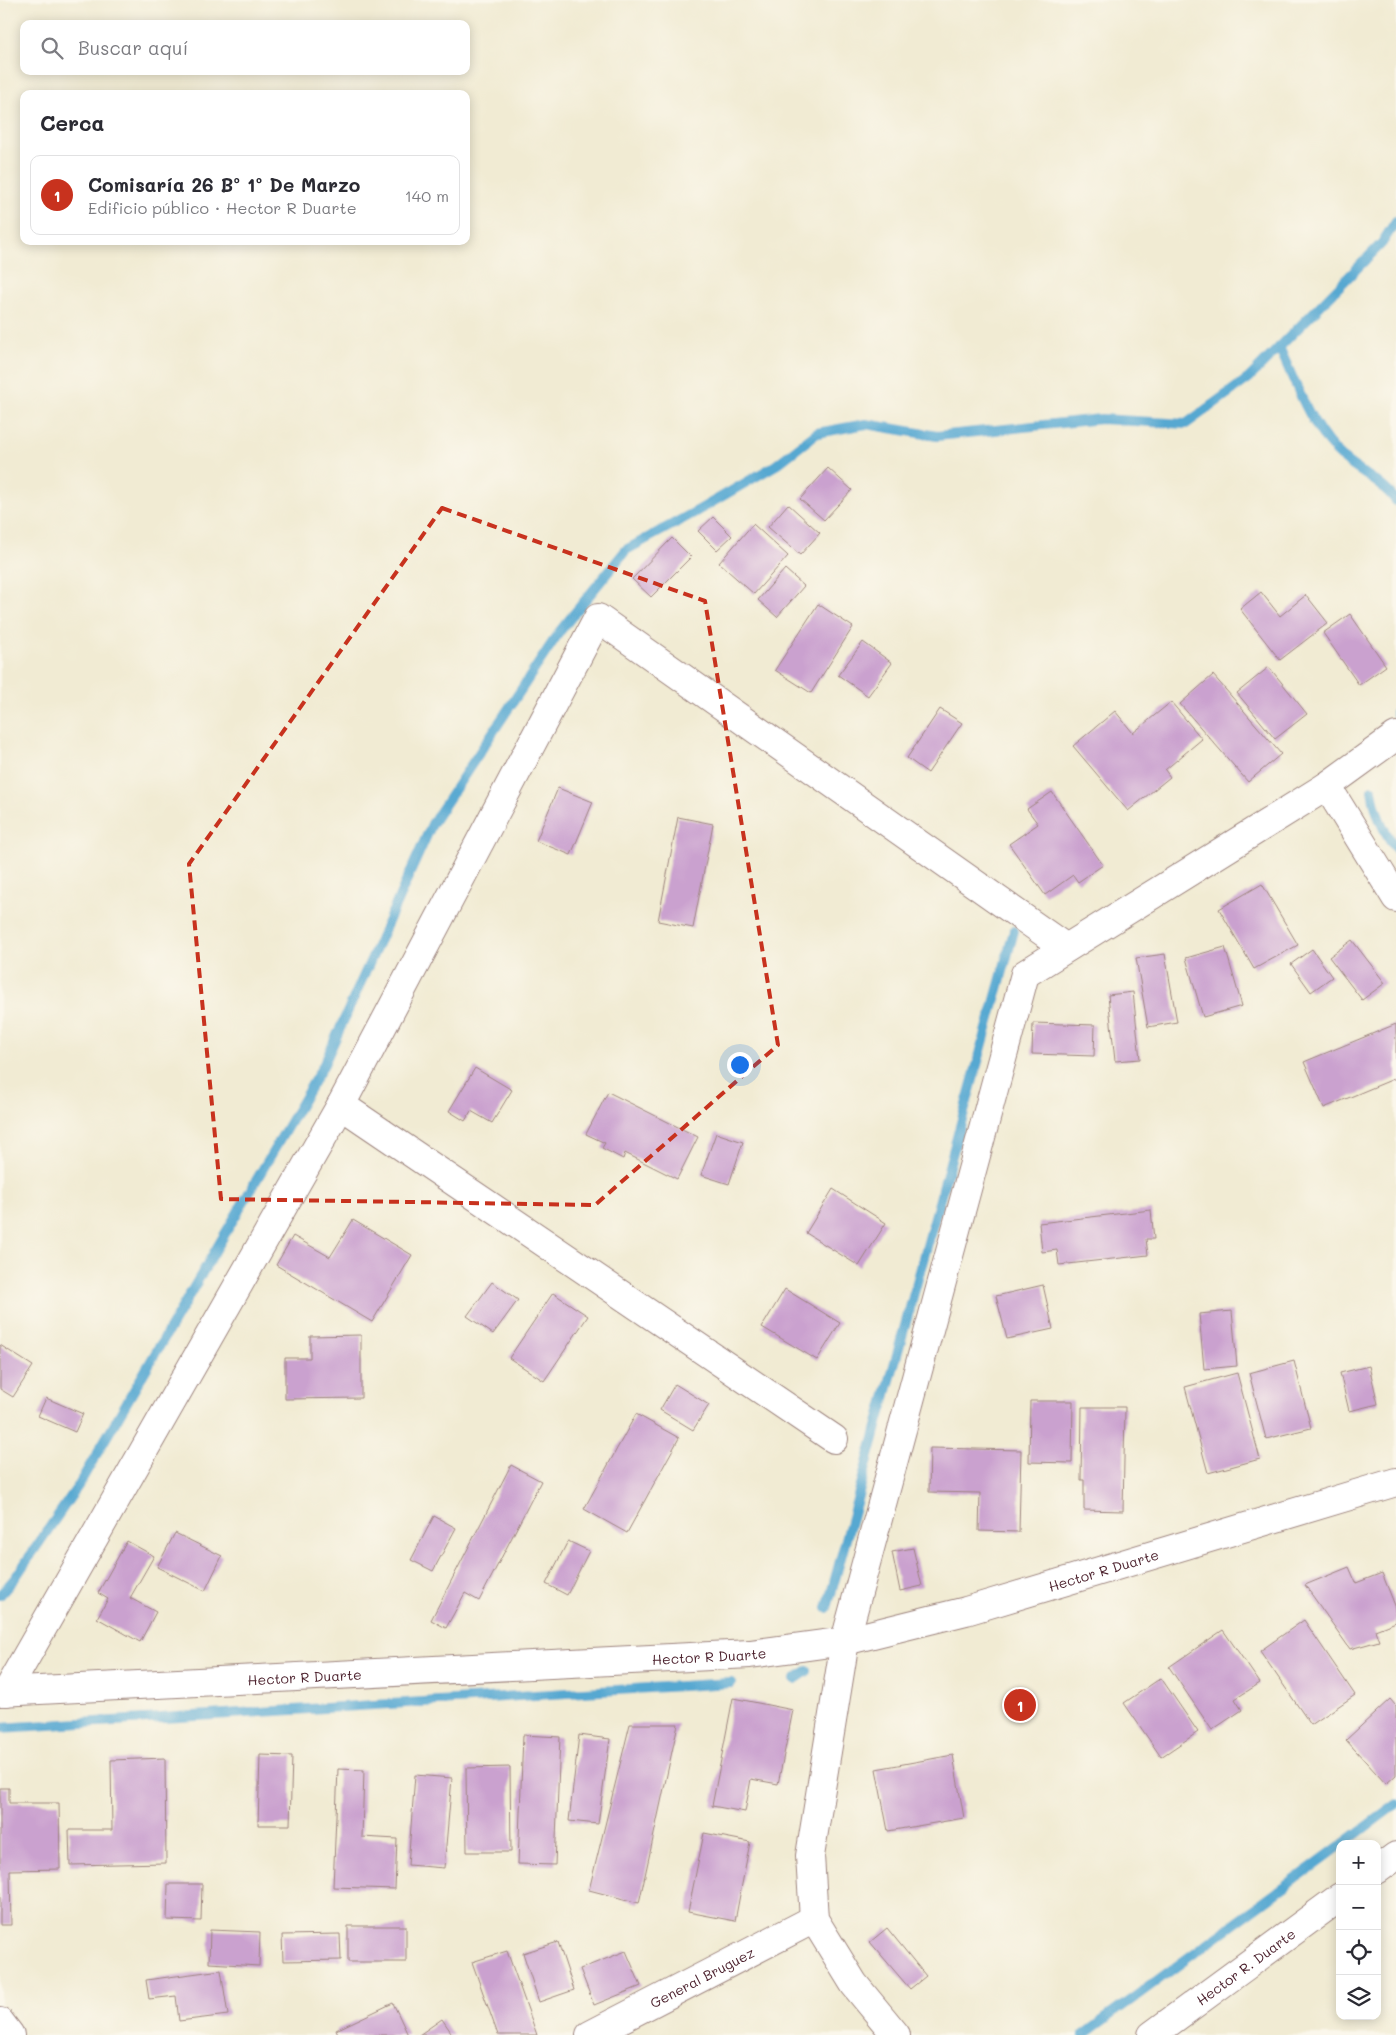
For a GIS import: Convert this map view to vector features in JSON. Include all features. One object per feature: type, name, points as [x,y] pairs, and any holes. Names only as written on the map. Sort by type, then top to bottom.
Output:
[{"type":"street","points":[[3,1692],[341,1105],[598,618],[1066,948]]},
{"type":"street","points":[[896,2035],[854,1984],[814,1918],[810,1856],[845,1641],[1025,974],[1327,786],[1396,736]]},
{"type":"street","points":[[1327,786],[1396,898]]},
{"type":"street","points":[[341,1105],[834,1439]]},
{"type":"street","name":"Hector R Duarte","points":[[3,1692],[750,1654],[845,1641],[966,1611],[1396,1482]]},
{"type":"street","points":[[1381,1867],[1396,1856]]},
{"type":"street","name":"Hector R. Duarte","points":[[1152,2035],[1336,1900]]},
{"type":"street","name":"General Bruguez","points":[[590,2035],[814,1918]]},
{"type":"street","points":[[0,2022],[10,2035]]},
{"type":"highlighted area","points":[[442,508],[705,601],[778,1045],[595,1205],[221,1199],[189,864]]},
{"type":"building","points":[[828,468],[852,490],[824,520],[800,499]]},
{"type":"building","points":[[788,504],[820,533],[800,555],[768,527]]},
{"type":"building","points":[[713,517],[732,536],[717,550],[698,531]]},
{"type":"building","points":[[753,524],[788,556],[754,594],[719,563]]},
{"type":"building","points":[[672,538],[691,557],[651,597],[632,579]]},
{"type":"building","points":[[785,569],[804,586],[777,617],[758,600]]},
{"type":"building","points":[[1261,592],[1280,616],[1306,595],[1328,623],[1280,660],[1240,609]]},
{"type":"building","points":[[818,604],[853,627],[811,693],[775,670]]},
{"type":"building","points":[[1350,614],[1386,666],[1359,685],[1323,633]]},
{"type":"building","points":[[863,642],[892,663],[868,696],[838,675]]},
{"type":"building","points":[[1269,667],[1307,714],[1275,739],[1237,693]]},
{"type":"building","points":[[1213,675],[1281,754],[1248,782],[1180,704]]},
{"type":"building","points":[[1171,702],[1202,739],[1165,770],[1170,777],[1128,811],[1073,746],[1115,711],[1133,733]]},
{"type":"building","points":[[940,709],[962,723],[928,773],[907,758]]},
{"type":"building","points":[[558,788],[593,802],[571,855],[536,841]]},
{"type":"building","points":[[1052,792],[1103,865],[1078,882],[1073,875],[1045,895],[1009,844],[1038,824],[1027,809]]},
{"type":"building","points":[[678,817],[713,824],[693,928],[658,921]]},
{"type":"building","points":[[1262,884],[1298,945],[1254,969],[1219,909]]},
{"type":"building","points":[[1352,940],[1385,983],[1362,1000],[1329,957]]},
{"type":"building","points":[[1225,947],[1242,1006],[1203,1017],[1186,958]]},
{"type":"building","points":[[1312,949],[1332,977],[1311,992],[1291,964]]},
{"type":"building","points":[[1165,954],[1177,1022],[1148,1027],[1136,958]]},
{"type":"building","points":[[1133,992],[1140,1059],[1115,1061],[1108,995]]},
{"type":"building","points":[[1033,1023],[1095,1025],[1094,1056],[1032,1054]]},
{"type":"building","points":[[1396,1024],[1396,1078],[1324,1108],[1304,1062]]},
{"type":"building","points":[[475,1068],[512,1090],[492,1123],[471,1111],[465,1121],[449,1111]]},
{"type":"building","points":[[608,1092],[698,1137],[677,1179],[625,1153],[623,1159],[602,1148],[605,1143],[586,1134]]},
{"type":"building","points":[[716,1133],[743,1142],[729,1184],[701,1175]]},
{"type":"building","points":[[833,1189],[886,1223],[859,1266],[806,1233]]},
{"type":"building","points":[[1151,1210],[1154,1239],[1146,1239],[1148,1255],[1059,1265],[1057,1250],[1042,1252],[1039,1223]]},
{"type":"building","points":[[353,1220],[412,1255],[372,1322],[276,1265],[293,1236],[330,1257]]},
{"type":"building","points":[[492,1282],[518,1300],[493,1334],[467,1316]]},
{"type":"building","points":[[1043,1285],[1053,1329],[1007,1339],[996,1296]]},
{"type":"building","points":[[785,1289],[840,1323],[817,1360],[762,1327]]},
{"type":"building","points":[[553,1293],[588,1316],[544,1381],[509,1358]]},
{"type":"building","points":[[1232,1311],[1237,1366],[1204,1369],[1199,1314]]},
{"type":"building","points":[[361,1335],[361,1398],[285,1399],[285,1358],[310,1358],[310,1336]]},
{"type":"building","points":[[0,1345],[33,1366],[13,1397],[0,1389]]},
{"type":"building","points":[[1294,1361],[1311,1428],[1266,1439],[1249,1373]]},
{"type":"building","points":[[1369,1366],[1378,1404],[1349,1411],[1340,1373]]},
{"type":"building","points":[[1237,1373],[1260,1459],[1208,1473],[1185,1387]]},
{"type":"building","points":[[675,1384],[709,1405],[693,1430],[660,1410]]},
{"type":"building","points":[[46,1398],[83,1414],[75,1432],[38,1416]]},
{"type":"building","points":[[1030,1401],[1073,1401],[1072,1463],[1029,1462]]},
{"type":"building","points":[[1082,1407],[1125,1407],[1123,1511],[1084,1510],[1084,1480],[1081,1480]]},
{"type":"building","points":[[636,1414],[679,1438],[627,1533],[584,1509]]},
{"type":"building","points":[[930,1448],[1021,1450],[1019,1532],[979,1531],[980,1493],[929,1492]]},
{"type":"building","points":[[511,1465],[541,1481],[479,1601],[465,1593],[446,1628],[431,1620]]},
{"type":"building","points":[[434,1516],[456,1528],[433,1571],[411,1560]]},
{"type":"building","points":[[175,1533],[222,1556],[205,1591],[157,1567]]},
{"type":"building","points":[[127,1541],[154,1556],[130,1598],[156,1612],[140,1642],[97,1618],[108,1599],[98,1593]]},
{"type":"building","points":[[568,1541],[589,1551],[567,1595],[546,1584]]},
{"type":"building","points":[[913,1548],[922,1586],[900,1591],[892,1552]]},
{"type":"building","points":[[1349,1567],[1356,1583],[1382,1573],[1396,1608],[1396,1622],[1375,1630],[1379,1641],[1350,1649],[1305,1585]]},
{"type":"building","points":[[1304,1620],[1355,1695],[1311,1725],[1260,1651]]},
{"type":"building","points":[[1223,1630],[1260,1683],[1235,1699],[1242,1710],[1212,1730],[1169,1667]]},
{"type":"building","points":[[1161,1678],[1198,1732],[1161,1757],[1124,1703]]},
{"type":"building","points":[[733,1698],[793,1710],[778,1784],[751,1779],[745,1812],[712,1806]]},
{"type":"building","points":[[1390,1699],[1396,1706],[1396,1775],[1386,1784],[1346,1740]]},
{"type":"building","points":[[630,1724],[678,1724],[639,1903],[589,1890]]},
{"type":"building","points":[[523,1735],[560,1737],[555,1865],[518,1864]]},
{"type":"building","points":[[579,1735],[610,1739],[598,1824],[569,1821]]},
{"type":"building","points":[[260,1755],[292,1756],[290,1825],[258,1825]]},
{"type":"building","points":[[953,1755],[964,1818],[888,1831],[876,1769]]},
{"type":"building","points":[[165,1758],[166,1863],[70,1865],[69,1830],[112,1830],[111,1760]]},
{"type":"building","points":[[510,1767],[511,1852],[467,1852],[466,1768]]},
{"type":"building","points":[[338,1769],[364,1770],[362,1837],[397,1839],[395,1889],[333,1887]]},
{"type":"building","points":[[415,1775],[452,1778],[444,1868],[408,1865]]},
{"type":"building","points":[[0,1788],[9,1788],[9,1803],[59,1803],[60,1869],[10,1870],[11,1925],[0,1925]]},
{"type":"building","points":[[704,1833],[750,1842],[735,1921],[688,1912]]},
{"type":"building","points":[[168,1884],[202,1884],[201,1921],[167,1920]]},
{"type":"building","points":[[348,1926],[406,1926],[406,1962],[348,1962]]},
{"type":"building","points":[[887,1928],[926,1976],[910,1989],[870,1942]]},
{"type":"building","points":[[210,1930],[260,1932],[259,1966],[209,1963]]},
{"type":"building","points":[[340,1934],[341,1960],[283,1961],[282,1935]]},
{"type":"building","points":[[558,1942],[574,1990],[539,2002],[523,1953]]},
{"type":"building","points":[[507,1951],[537,2035],[498,2035],[472,1962]]},
{"type":"building","points":[[626,1951],[641,1986],[594,2005],[580,1969]]},
{"type":"building","points":[[221,1970],[228,2015],[179,2021],[176,1996],[149,1999],[146,1980]]},
{"type":"building","points":[[393,2003],[408,2035],[338,2035],[336,2030]]},
{"type":"building","points":[[442,2019],[453,2035],[419,2035]]},
{"type":"waterway","points":[[0,1595],[15,1578],[78,1486],[324,1064],[432,824],[560,631],[626,550],[776,465],[817,433],[866,424],[937,436],[1101,419],[1186,424],[1249,378],[1382,243],[1396,221]]},
{"type":"waterway","points":[[1279,347],[1306,408],[1323,436],[1345,460],[1379,484],[1396,501]]},
{"type":"waterway","points":[[1372,790],[1380,821],[1396,849]]},
{"type":"waterway","points":[[827,1608],[1014,931]]},
{"type":"waterway","points":[[795,1679],[807,1671]]},
{"type":"waterway","points":[[0,1728],[731,1683]]},
{"type":"waterway","points":[[1348,1840],[1396,1804]]},
{"type":"waterway","points":[[1083,2035],[1336,1849]]},
{"type":"place","name":"Comisaría 26 Bº 1º De Marzo","points":[[1020,1705]]}]
